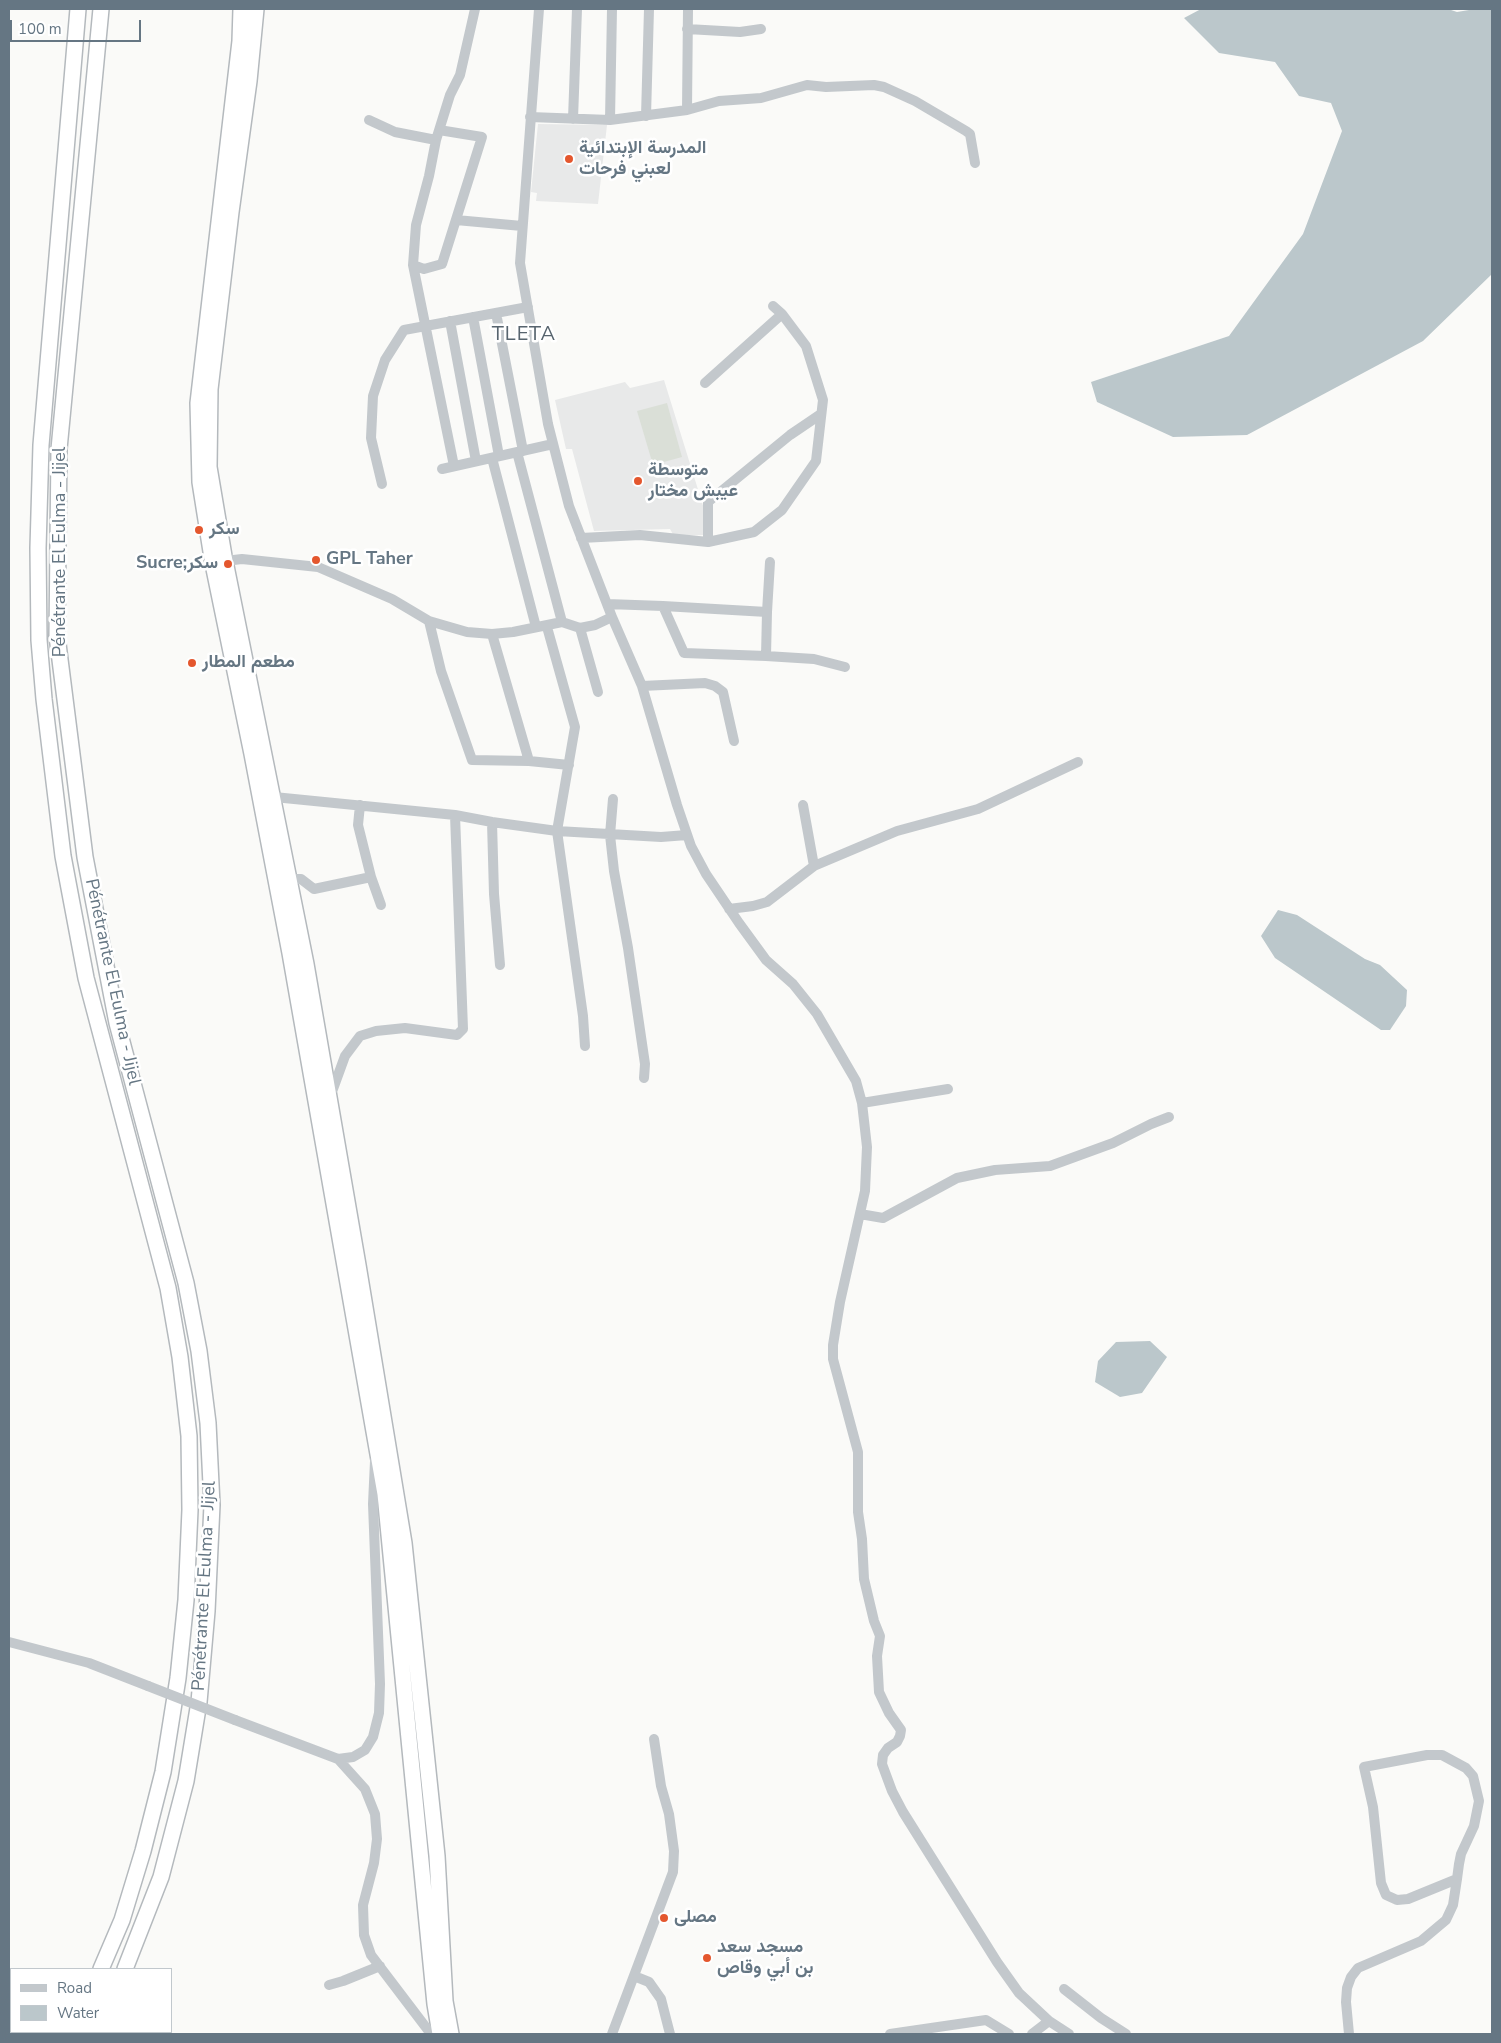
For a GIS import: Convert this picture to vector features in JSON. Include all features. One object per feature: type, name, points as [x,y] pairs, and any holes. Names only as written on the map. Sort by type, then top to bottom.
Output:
[{"type":"highway","name":"Pénétrante El Eulma - Jijel","points":[[78,9],[41,445],[38,548],[39,640],[44,699],[63,856],[86,978],[168,1288],[180,1357],[188,1436],[190,1510],[186,1600],[179,1668],[163,1772],[143,1851],[122,1920],[101,1968]]},
{"type":"highway","name":"Pénétrante El Eulma - Jijel","points":[[101,9],[59,449],[58,636],[85,857],[115,1014],[186,1283],[199,1350],[208,1423],[212,1505],[207,1611],[199,1702],[186,1781],[161,1877],[125,1968]]},
{"type":"highway","points":[[241,9],[240,41],[198,402],[200,482],[211,554],[290,953],[377,1445],[390,1549],[435,2004],[440,2034]]},
{"type":"highway","points":[[256,9],[249,81],[210,389],[209,467],[225,561],[274,798],[328,1092],[404,1543],[436,1856],[445,2001],[452,2034]]},
{"type":"street","points":[[454,466],[413,265],[416,226],[437,135],[450,95],[460,75],[475,9]]},
{"type":"street","points":[[538,9],[520,263],[553,444],[569,506],[612,617],[642,686],[686,835],[706,874],[766,960],[793,984],[817,1014],[856,1082],[862,1103],[866,1130],[866,1171],[860,1214],[840,1302],[833,1345],[833,1359],[858,1452],[858,1512],[862,1539],[864,1579],[874,1621],[880,1636],[877,1656],[879,1692],[888,1713],[901,1730],[897,1742],[888,1748],[883,1755],[882,1764],[892,1791],[903,1812],[997,1962],[1019,1993],[1049,2021],[1069,2034]]},
{"type":"street","points":[[573,119],[577,9]]},
{"type":"street","points":[[610,120],[612,9]]},
{"type":"street","points":[[646,116],[649,9]]},
{"type":"street","points":[[687,110],[688,9]]},
{"type":"street","points":[[687,30],[740,32],[761,29]]},
{"type":"street","points":[[530,117],[610,120],[687,110],[719,101],[761,98],[807,85],[826,87],[874,85],[884,87],[915,101],[966,130],[970,134],[975,163]]},
{"type":"street","points":[[369,120],[395,132],[482,137],[442,264],[424,269],[413,265]]},
{"type":"street","points":[[456,220],[522,226]]},
{"type":"street","points":[[581,538],[640,535],[708,542],[754,532],[782,510],[816,461],[823,400],[806,346],[782,314],[773,306]]},
{"type":"street","points":[[382,484],[371,438],[373,396],[385,360],[404,330],[528,307]]},
{"type":"street","points":[[496,313],[520,451],[562,622]]},
{"type":"street","points":[[705,383],[782,314]]},
{"type":"street","points":[[473,317],[496,457],[542,627],[575,727],[558,831],[583,1016],[585,1046]]},
{"type":"street","points":[[450,321],[476,461]]},
{"type":"street","points":[[708,542],[708,502],[790,435],[821,414]]},
{"type":"street","points":[[442,469],[553,444]]},
{"type":"street","points":[[225,561],[242,559],[318,568],[392,599],[429,621],[467,632],[492,634],[542,627],[562,622],[580,628],[595,625],[612,617]]},
{"type":"street","points":[[766,656],[770,562]]},
{"type":"street","points":[[607,604],[767,612]]},
{"type":"street","points":[[663,606],[684,653],[814,659],[845,667]]},
{"type":"street","points":[[429,621],[441,671],[472,760],[569,765]]},
{"type":"street","points":[[580,628],[598,692]]},
{"type":"street","points":[[492,634],[529,762]]},
{"type":"street","points":[[642,686],[705,683],[715,686],[723,692],[734,741]]},
{"type":"street","points":[[729,909],[767,902],[814,866],[897,831],[978,809],[1078,762]]},
{"type":"street","points":[[274,798],[455,815],[558,831],[661,837],[686,835]]},
{"type":"street","points":[[613,799],[610,835],[645,1064],[644,1078]]},
{"type":"street","points":[[360,805],[358,825],[371,876],[381,905]]},
{"type":"street","points":[[803,805],[814,866]]},
{"type":"street","points":[[328,1092],[333,1089],[345,1056],[360,1036],[376,1030],[405,1028],[457,1035],[463,1028],[455,815]]},
{"type":"street","points":[[492,822],[494,894],[500,965]]},
{"type":"street","points":[[289,879],[302,879],[314,889],[371,876]]},
{"type":"street","points":[[862,1103],[948,1089]]},
{"type":"street","points":[[860,1214],[883,1218],[958,1178],[995,1170],[1050,1166],[1113,1143],[1151,1124],[1169,1118]]},
{"type":"street","points":[[338,1759],[353,1757],[365,1750],[373,1737],[379,1713],[380,1684],[373,1504],[377,1445]]},
{"type":"street","points":[[9,1642],[82,1661],[338,1759],[365,1789],[375,1814],[377,1832],[376,1851],[363,1905],[362,1920],[367,1945],[371,1954],[430,2034]]},
{"type":"street","points":[[612,2034],[673,1872],[674,1858],[669,1814],[661,1786],[654,1739]]},
{"type":"street","points":[[1349,2034],[1346,2002],[1347,1988],[1351,1976],[1358,1968],[1408,1947],[1432,1932],[1446,1920],[1452,1905],[1462,1854],[1478,1814],[1479,1801],[1473,1776],[1466,1768],[1442,1755],[1427,1755],[1364,1767],[1372,1807],[1381,1883],[1386,1896],[1397,1900],[1408,1898],[1457,1879]]},
{"type":"street","points":[[329,1985],[380,1966]]},
{"type":"street","points":[[634,1976],[649,1982],[661,1999],[670,2034]]},
{"type":"street","points":[[1064,1989],[1101,2018],[1126,2034]]},
{"type":"street","points":[[890,2034],[986,2020],[1009,2034]]},
{"type":"street","points":[[1032,2034],[1049,2021]]},
{"type":"shaded area","name":"المدرسة الإبتدائية لعبني فرحات","points":[[538,124],[607,125],[598,204],[536,201],[537,193],[531,192]]},
{"type":"shaded area","name":"متوسطة عيبش مختار","points":[[664,380],[705,512],[703,535],[674,536],[670,529],[594,531],[572,449],[566,449],[555,400],[625,382],[630,388]]},
{"type":"shaded area","points":[[667,403],[682,457],[653,465],[637,411]]},
{"type":"water","points":[[1201,9],[1448,9],[1457,12],[1492,9],[1492,274],[1423,341],[1247,435],[1173,437],[1097,402],[1091,382],[1229,336],[1303,234],[1342,131],[1331,103],[1299,96],[1275,62],[1219,53],[1184,18]]},
{"type":"water","points":[[1278,910],[1297,915],[1365,959],[1380,965],[1407,990],[1406,1006],[1390,1030],[1381,1030],[1275,958],[1261,936]]},
{"type":"water","points":[[1150,1341],[1167,1357],[1142,1393],[1120,1397],[1095,1382],[1098,1361],[1116,1342]]},
{"type":"place","name":"المدرسة الإبتدائية لعبني فرحات","points":[[569,159]]},
{"type":"place","name":"متوسطة عيبش مختار","points":[[638,481]]},
{"type":"place","name":"سكر","points":[[199,530]]},
{"type":"place","name":"GPL Taher","points":[[316,560]]},
{"type":"place","name":"Sucre;سكر","points":[[228,564]]},
{"type":"place","name":"مطعم المطار","points":[[192,663]]},
{"type":"place","name":"مصلى","points":[[664,1918]]},
{"type":"place","name":"مسجد سعد بن أبي وقاص","points":[[707,1958]]},
{"type":"district","name":"TLETA","points":[[524,335]]}]
